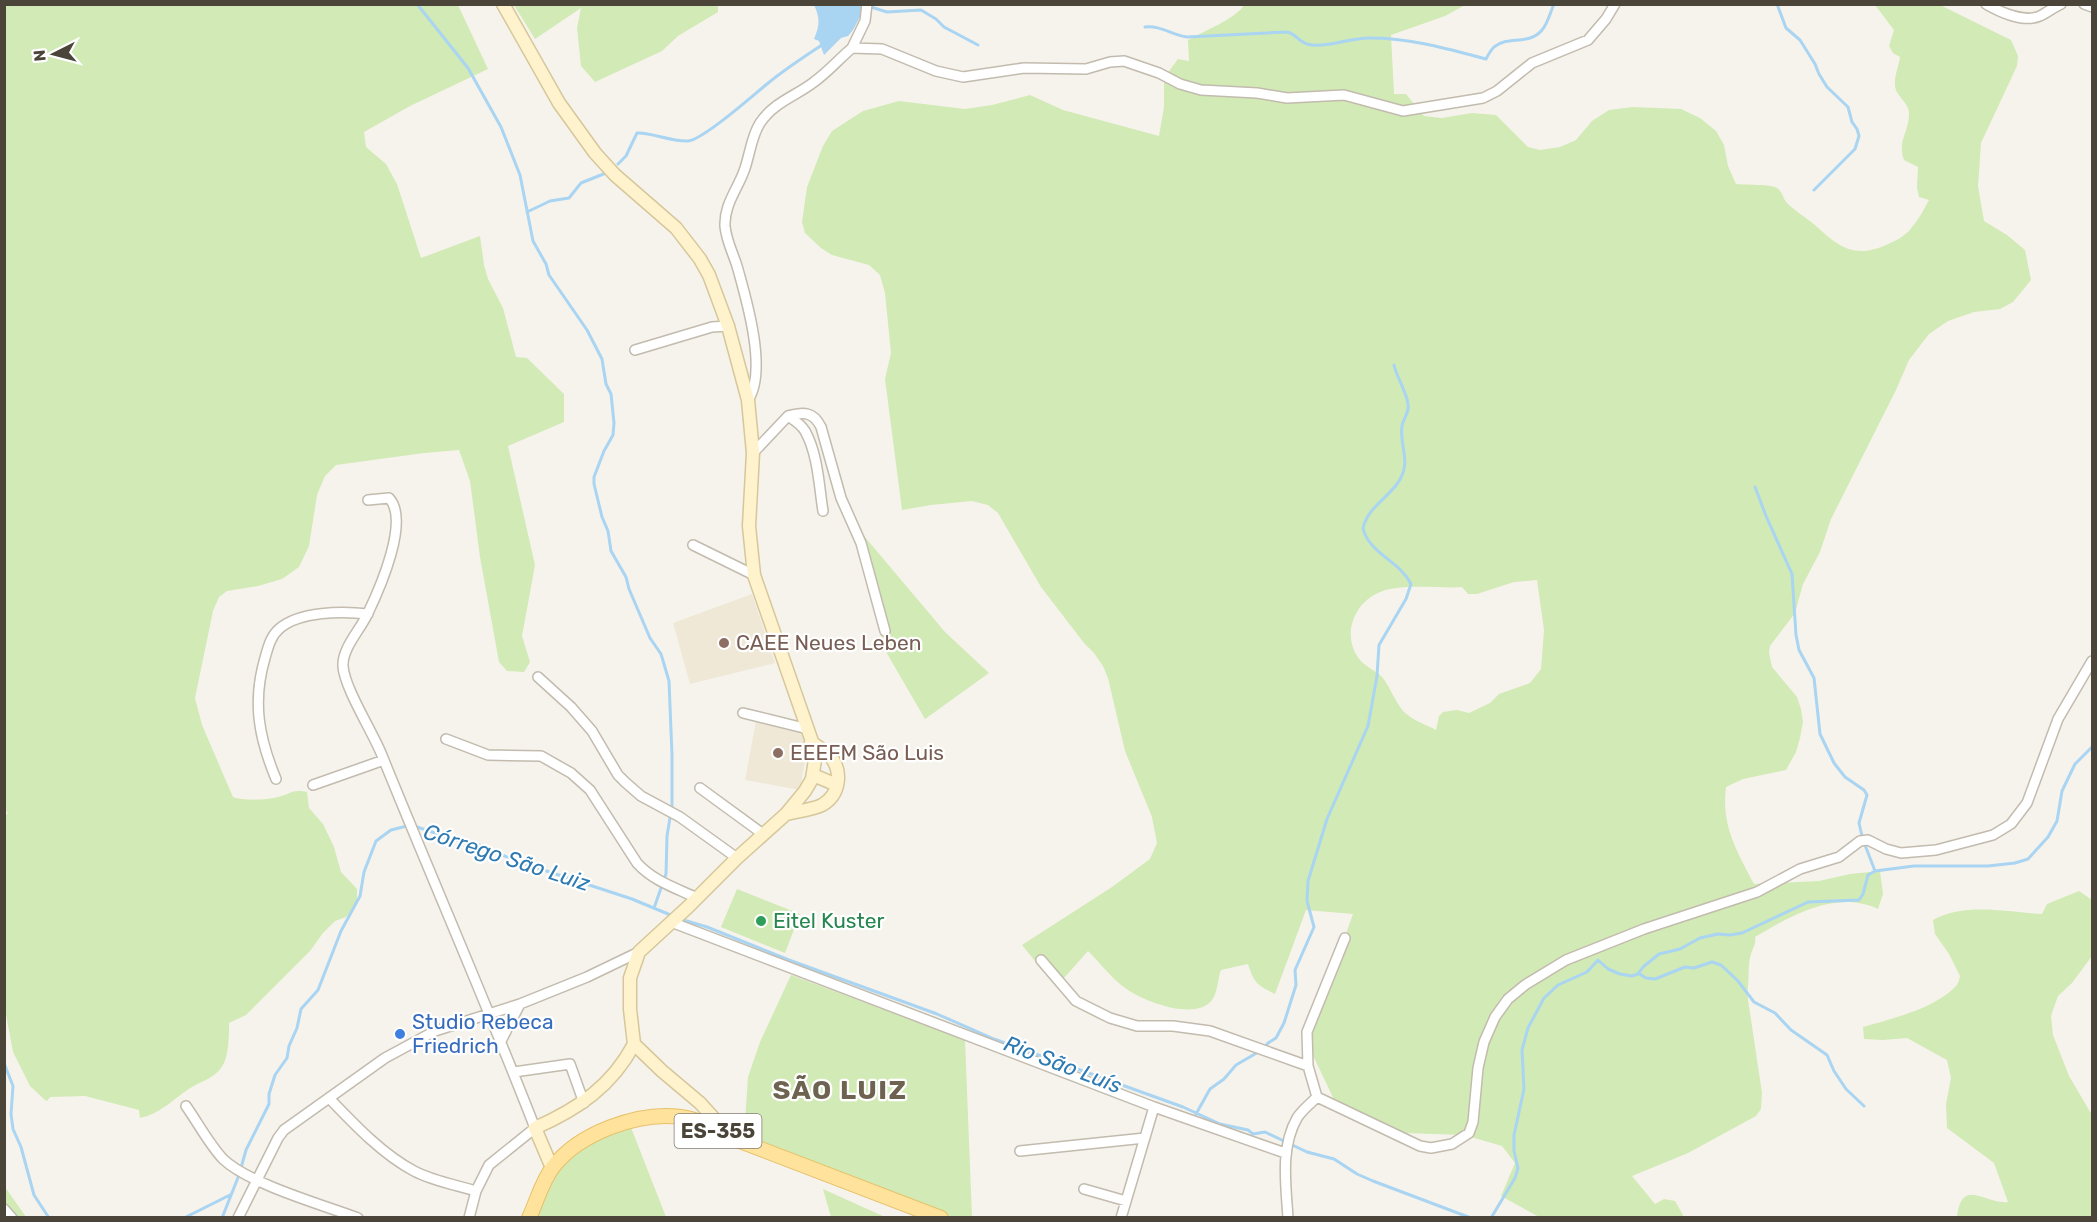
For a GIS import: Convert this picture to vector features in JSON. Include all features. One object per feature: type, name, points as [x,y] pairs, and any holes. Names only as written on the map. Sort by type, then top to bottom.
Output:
[{"type":"main road","name":"ES-355","points":[[529,1218],[552,1168],[572,1150],[607,1127],[628,1120],[682,1117],[941,1218]]},
{"type":"street","points":[[238,1218],[254,1179],[278,1138],[300,1117],[385,1058],[435,1030],[520,1004],[587,977],[639,952],[786,814],[805,791],[813,775],[816,753],[754,575],[749,526],[753,453],[748,400],[728,326],[709,275],[700,259],[676,228],[623,183],[595,153],[559,103],[503,4]]},
{"type":"street","points":[[748,400],[754,392],[756,381],[755,352],[747,303],[727,239],[725,226],[727,210],[744,172],[760,123],[774,107],[814,82],[852,48],[865,21],[867,4]]},
{"type":"street","points":[[852,48],[882,49],[936,71],[963,77],[1024,68],[1086,69],[1110,62],[1124,61],[1201,90],[1257,93],[1287,98],[1344,95],[1403,111],[1472,100],[1497,91],[1532,63],[1588,40],[1606,19],[1615,4]]},
{"type":"street","points":[[1986,4],[2003,13],[2031,18],[2040,16],[2061,4]]},
{"type":"street","points":[[2084,4],[2092,7]]},
{"type":"street","points":[[635,350],[712,327],[728,326]]},
{"type":"street","points":[[753,453],[788,416],[797,413],[812,414],[817,418],[840,498],[861,543],[885,631]]},
{"type":"street","points":[[788,416],[801,425],[809,440],[823,511]]},
{"type":"street","points":[[368,500],[389,498],[394,504],[397,518],[391,553],[368,614],[346,652],[343,669],[417,837],[552,1168]]},
{"type":"street","points":[[693,545],[754,575]]},
{"type":"street","points":[[276,780],[265,754],[257,697],[261,672],[272,636],[284,625],[315,615],[336,612],[368,614]]},
{"type":"street","points":[[1345,938],[1307,1032],[1308,1066],[1317,1098],[1419,1146],[1431,1148],[1452,1144],[1469,1133],[1473,1122],[1478,1068],[1484,1042],[1495,1017],[1508,999],[1525,985],[1566,960],[1644,929],[1757,892],[1800,869],[1839,857],[1860,841],[1868,840],[1901,853],[1936,850],[1993,835],[2011,824],[2027,803],[2058,719],[2092,661]]},
{"type":"street","points":[[538,677],[571,707],[592,731],[618,775],[625,782],[641,796],[680,817],[737,858]]},
{"type":"street","points":[[743,713],[808,729]]},
{"type":"street","points":[[446,739],[488,755],[541,756],[572,773],[590,790],[645,872],[674,887],[693,902]]},
{"type":"street","points":[[786,814],[824,804],[834,793],[837,785],[839,778],[837,768],[830,756],[810,741]]},
{"type":"street","points":[[313,784],[384,760]]},
{"type":"street","points":[[813,775],[837,785]]},
{"type":"street","points":[[700,788],[763,834]]},
{"type":"street","points":[[805,791],[824,804]]},
{"type":"street","points":[[672,921],[1154,1107],[1287,1148]]},
{"type":"street","points":[[469,1218],[476,1191],[489,1166],[536,1128],[584,1103],[626,1060],[634,1044],[628,985],[639,952]]},
{"type":"street","points":[[1041,960],[1076,1001],[1110,1018],[1137,1026],[1173,1026],[1210,1031],[1308,1066]]},
{"type":"street","points":[[501,1041],[520,1004]]},
{"type":"street","points":[[634,1044],[700,1103],[732,1138]]},
{"type":"street","points":[[514,1072],[570,1064],[584,1103]]},
{"type":"street","points":[[329,1098],[363,1132],[399,1162],[416,1172],[476,1191]]},
{"type":"street","points":[[1288,1218],[1287,1148],[1296,1119],[1317,1098]]},
{"type":"street","points":[[186,1106],[218,1152],[231,1165],[254,1179],[358,1218]]},
{"type":"street","points":[[1121,1218],[1154,1107]]},
{"type":"street","points":[[1020,1151],[1145,1138]]},
{"type":"street","points":[[1084,1189],[1126,1201]]},
{"type":"street","points":[[4,1209],[12,1218]]},
{"type":"shaded area","name":"CAEE Neues Leben","points":[[752,594],[775,663],[690,684],[673,623]]},
{"type":"shaded area","name":"EEEFM São Luis","points":[[757,716],[811,725],[800,790],[745,780]]},
{"type":"green space","points":[[5,4],[458,5],[488,69],[410,106],[364,132],[366,147],[386,164],[397,184],[421,258],[480,236],[488,279],[503,308],[516,357],[527,358],[564,394],[564,422],[508,446],[535,565],[522,636],[530,662],[524,672],[507,671],[499,662],[480,557],[470,481],[459,450],[336,465],[325,476],[317,495],[309,546],[299,567],[282,579],[227,591],[219,597],[213,611],[195,698],[202,725],[233,797],[262,799],[278,797],[294,791],[307,792],[309,808],[323,824],[334,847],[341,872],[357,889],[357,904],[346,917],[335,921],[323,933],[310,951],[246,1015],[229,1023],[226,1056],[223,1065],[216,1073],[161,1109],[140,1118],[139,1110],[85,1096],[50,1097],[47,1101],[45,1100],[30,1086],[13,1052],[5,1009],[4,816],[8,813],[4,809]]},
{"type":"green space","points":[[1467,4],[1445,16],[1391,35],[1394,94],[1406,94],[1424,116],[1442,118],[1472,113],[1496,115],[1528,147],[1540,150],[1560,147],[1576,140],[1592,121],[1609,110],[1633,107],[1681,109],[1700,118],[1716,131],[1724,145],[1728,166],[1736,184],[1777,188],[1787,203],[1832,240],[1856,251],[1875,249],[1904,236],[1917,221],[1929,200],[1919,197],[1918,167],[1904,160],[1902,153],[1909,110],[1897,93],[1895,85],[1900,57],[1893,53],[1889,46],[1894,30],[1875,5],[1940,5],[2011,40],[2018,56],[2017,66],[1981,143],[1978,186],[1984,221],[2007,235],[2025,250],[2031,280],[2013,302],[2000,309],[1974,312],[1948,321],[1929,334],[1909,360],[1831,519],[1820,552],[1803,584],[1795,613],[1770,646],[1772,667],[1797,697],[1801,709],[1803,722],[1796,752],[1786,770],[1743,779],[1726,787],[1728,826],[1736,849],[1754,884],[1819,881],[1850,874],[1880,871],[1883,894],[1878,909],[1846,902],[1830,904],[1798,914],[1755,937],[1749,963],[1747,993],[1762,1093],[1761,1109],[1756,1116],[1688,1153],[1632,1176],[1655,1204],[1664,1199],[1675,1201],[1684,1217],[1539,1217],[1501,1196],[1515,1163],[1502,1146],[1464,1135],[1404,1133],[1363,1122],[1338,1108],[1309,1047],[1308,1017],[1337,959],[1353,914],[1306,910],[1275,994],[1257,983],[1248,964],[1221,970],[1211,1001],[1200,1008],[1190,1009],[1168,1007],[1136,995],[1118,982],[1088,951],[1056,987],[1022,945],[1112,887],[1150,859],[1157,843],[1152,817],[1125,751],[1108,678],[1103,666],[1041,587],[998,513],[988,505],[972,501],[902,510],[885,379],[891,353],[885,293],[880,275],[869,265],[832,255],[805,233],[802,222],[807,187],[823,146],[832,131],[863,111],[899,101],[965,109],[1030,95],[1063,110],[1159,136],[1164,107],[1164,78],[1178,59],[1189,61],[1188,40],[1227,20],[1244,5]],"holes":[[[1537,580],[1544,630],[1541,669],[1530,683],[1499,694],[1490,703],[1469,713],[1457,710],[1443,712],[1439,716],[1436,730],[1404,712],[1382,677],[1360,660],[1355,651],[1351,633],[1352,623],[1361,606],[1368,599],[1385,590],[1406,587],[1462,587],[1468,594],[1477,594],[1514,582]]]},
{"type":"green space","points":[[514,5],[718,5],[718,12],[678,36],[662,51],[595,82],[581,66],[577,28],[581,8],[535,39]]},
{"type":"green space","points":[[859,530],[945,632],[989,673],[925,719],[885,650],[869,589]]},
{"type":"green space","name":"Eitel Kuster","points":[[737,889],[800,914],[785,953],[721,927]]},
{"type":"green space","points":[[2079,891],[2092,900],[2092,956],[2072,983],[2058,996],[2051,1016],[2053,1035],[2069,1076],[2092,1115],[2092,1217],[1957,1217],[1960,1205],[1969,1195],[2008,1202],[1994,1163],[1947,1128],[1946,1104],[1951,1078],[1947,1060],[1907,1038],[1864,1039],[1863,1027],[1899,1017],[1935,1002],[1957,984],[1960,976],[1949,954],[1935,934],[1933,920],[1945,914],[1972,910],[2042,914],[2047,904]]},
{"type":"green space","points":[[791,975],[965,1040],[972,1217],[926,1217],[744,1136],[748,1077],[760,1042]]},
{"type":"green space","points":[[630,1125],[666,1217],[529,1218],[568,1154]]},
{"type":"green space","points":[[5,1187],[26,1217],[5,1217]]},
{"type":"green space","points":[[823,1189],[885,1217],[831,1217]]},
{"type":"water","points":[[862,4],[862,13],[853,30],[824,55],[819,41],[814,39],[818,22],[814,5]]},
{"type":"waterway","points":[[417,4],[468,68],[501,127],[520,175],[533,241],[546,264],[549,275],[587,330],[602,359],[606,384],[611,394],[614,423],[613,435],[604,451],[594,477],[594,484],[608,531],[611,551],[626,577],[650,638],[661,654],[669,681],[672,806],[667,836],[666,874],[654,908]]},
{"type":"waterway","points":[[1145,27],[1156,27],[1187,37],[1287,32],[1304,43],[1314,45],[1363,38],[1386,38],[1429,45],[1486,59],[1493,48],[1500,43],[1537,35],[1546,24],[1554,4]]},
{"type":"waterway","points":[[1777,4],[1786,28],[1800,40],[1827,87],[1848,107],[1859,136],[1855,149],[1814,190]]},
{"type":"waterway","points":[[871,7],[887,12],[921,10],[944,27],[978,45]]},
{"type":"waterway","points":[[618,164],[626,156],[637,133],[682,141],[695,138],[705,133],[781,73],[825,43]]},
{"type":"waterway","points":[[527,212],[550,201],[569,198],[581,183],[606,173]]},
{"type":"waterway","points":[[1265,1047],[1276,1038],[1284,1023],[1296,985],[1295,970],[1314,927],[1307,901],[1308,881],[1327,819],[1368,726],[1377,676],[1379,645],[1406,599],[1411,584],[1400,569],[1371,544],[1363,528],[1373,509],[1397,484],[1404,469],[1402,426],[1408,407],[1406,395],[1394,365]]},
{"type":"waterway","points":[[1755,487],[1792,574],[1796,635],[1799,650],[1814,678],[1820,734],[1834,763],[1845,777],[1864,790],[1867,795],[1859,823],[1862,836]]},
{"type":"waterway","points":[[1491,1218],[1515,1178],[1518,1168],[1514,1151],[1514,1135],[1524,1089],[1522,1050],[1528,1028],[1544,998],[1558,985],[1587,972],[1598,960],[1608,969],[1632,976],[1638,974],[1659,954],[1680,949],[1700,938],[1718,934],[1742,933],[1808,902],[1859,900],[1868,875],[1875,871],[1914,866],[1988,866],[2028,859],[2048,837],[2057,821],[2062,791],[2075,764],[2092,747]]},
{"type":"waterway","name":"Córrego São Luiz","points":[[222,1218],[246,1150],[269,1104],[269,1094],[275,1075],[287,1058],[301,1009],[318,990],[341,931],[360,896],[364,872],[376,841],[391,830],[407,826]]},
{"type":"waterway","name":"Córrego São Luiz","points":[[414,826],[465,843],[480,845],[516,861],[632,899],[673,916]]},
{"type":"waterway","points":[[1865,845],[1875,871]]},
{"type":"waterway","name":"Rio São Luís","points":[[680,919],[707,927],[789,960],[937,1014],[994,1039],[1183,1107],[1220,1124],[1248,1130],[1253,1134],[1265,1132],[1307,1152],[1334,1159],[1373,1181],[1471,1218]]},
{"type":"waterway","points":[[1638,973],[1646,978],[1655,979],[1685,967],[1694,968],[1712,962],[1721,965],[1738,981],[1754,1002],[1775,1013],[1791,1030],[1827,1055],[1846,1089],[1864,1106]]},
{"type":"waterway","points":[[1196,1114],[1210,1089],[1224,1079],[1236,1065],[1260,1051]]},
{"type":"waterway","points":[[4,1063],[13,1086],[11,1114],[13,1129],[21,1147],[34,1195],[49,1218]]},
{"type":"waterway","points":[[184,1218],[230,1195]]},
{"type":"place","name":"CAEE Neues Leben","points":[[724,643]]},
{"type":"place","name":"EEEFM São Luis","points":[[778,753]]},
{"type":"place","name":"Eitel Kuster","points":[[761,921]]},
{"type":"place","name":"Studio Rebeca Friedrich","points":[[400,1034]]},
{"type":"district","name":"SÃO LUIZ","points":[[840,1090]]}]
